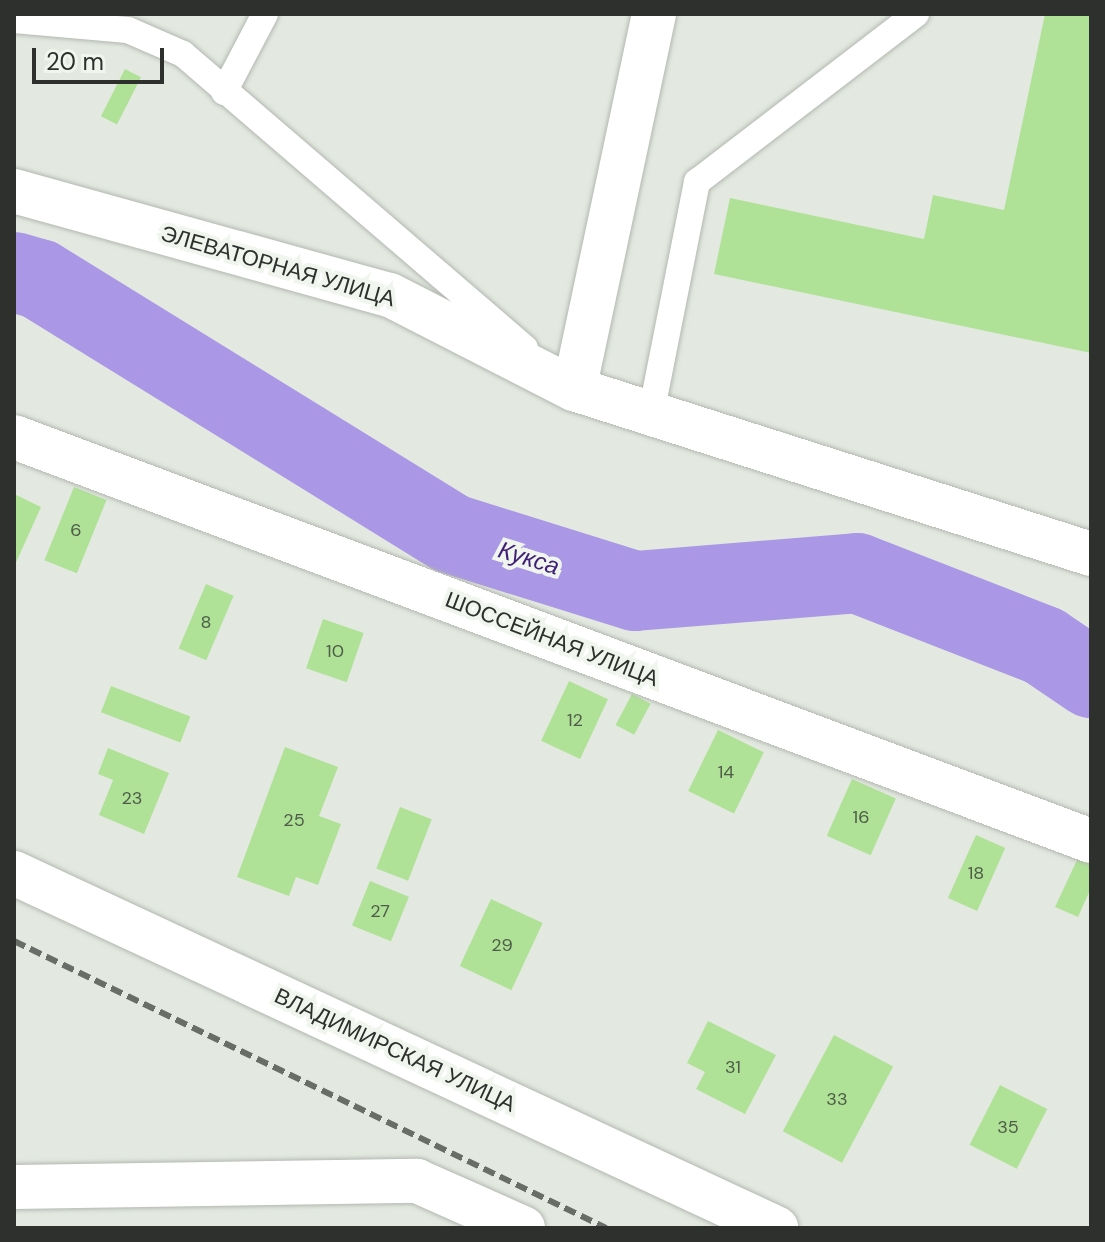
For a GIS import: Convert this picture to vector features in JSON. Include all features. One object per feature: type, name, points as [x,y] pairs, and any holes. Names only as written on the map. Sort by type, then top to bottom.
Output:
[{"type":"street","points":[[574,389],[654,14]]},
{"type":"street","name":"ЭЛЕВАТОРНАЯ УЛИЦА","points":[[14,191],[390,295],[574,389],[1091,554]]},
{"type":"street","name":"ШОССЕЙНАЯ УЛИЦА","points":[[14,437],[1091,841]]},
{"type":"street","name":"ВЛАДИМИРСКАЯ УЛИЦА","points":[[14,873],[776,1228]]},
{"type":"street","points":[[14,1187],[417,1181],[523,1228]]},
{"type":"lane","points":[[224,92],[265,14]]},
{"type":"lane","points":[[651,414],[697,182],[916,14]]},
{"type":"lane","points":[[14,20],[128,30],[183,54],[574,389]]},
{"type":"building","points":[[1045,14],[1091,14],[1091,353],[714,274],[730,198],[924,239],[933,195],[1004,210]]},
{"type":"building","points":[[125,69],[141,77],[117,124],[101,116]]},
{"type":"building","points":[[74,487],[106,500],[77,573],[44,560]]},
{"type":"building","points":[[14,494],[41,507],[14,567]]},
{"type":"building","points":[[206,584],[234,596],[206,660],[179,648]]},
{"type":"building","points":[[323,619],[364,633],[347,682],[306,668]]},
{"type":"building","points":[[569,681],[608,699],[580,759],[541,741]]},
{"type":"building","points":[[111,686],[190,716],[180,743],[101,712]]},
{"type":"building","points":[[632,694],[651,704],[634,735],[616,725]]},
{"type":"building","points":[[718,730],[764,752],[734,813],[688,791]]},
{"type":"building","points":[[285,747],[338,767],[319,816],[341,824],[318,885],[296,877],[289,896],[237,877]]},
{"type":"building","points":[[108,748],[169,773],[144,834],[99,815],[113,780],[98,774]]},
{"type":"building","points":[[852,779],[896,799],[871,855],[827,836]]},
{"type":"building","points":[[400,807],[432,819],[408,881],[376,869]]},
{"type":"building","points":[[976,835],[1005,848],[977,911],[948,898]]},
{"type":"building","points":[[1078,858],[1091,864],[1091,888],[1078,917],[1055,907]]},
{"type":"building","points":[[370,881],[409,897],[391,941],[352,926]]},
{"type":"building","points":[[491,899],[543,923],[511,990],[460,966]]},
{"type":"building","points":[[708,1021],[776,1055],[745,1114],[696,1089],[705,1072],[687,1063]]},
{"type":"building","points":[[834,1035],[893,1066],[842,1163],[783,1131]]},
{"type":"building","points":[[1000,1085],[1047,1109],[1017,1169],[970,1145]]},
{"type":"waterway","name":"Кукса","points":[[14,272],[39,279],[452,534],[635,591],[857,573],[1044,646],[1091,678]]},
{"type":"railway","points":[[14,941],[606,1228]]}]
